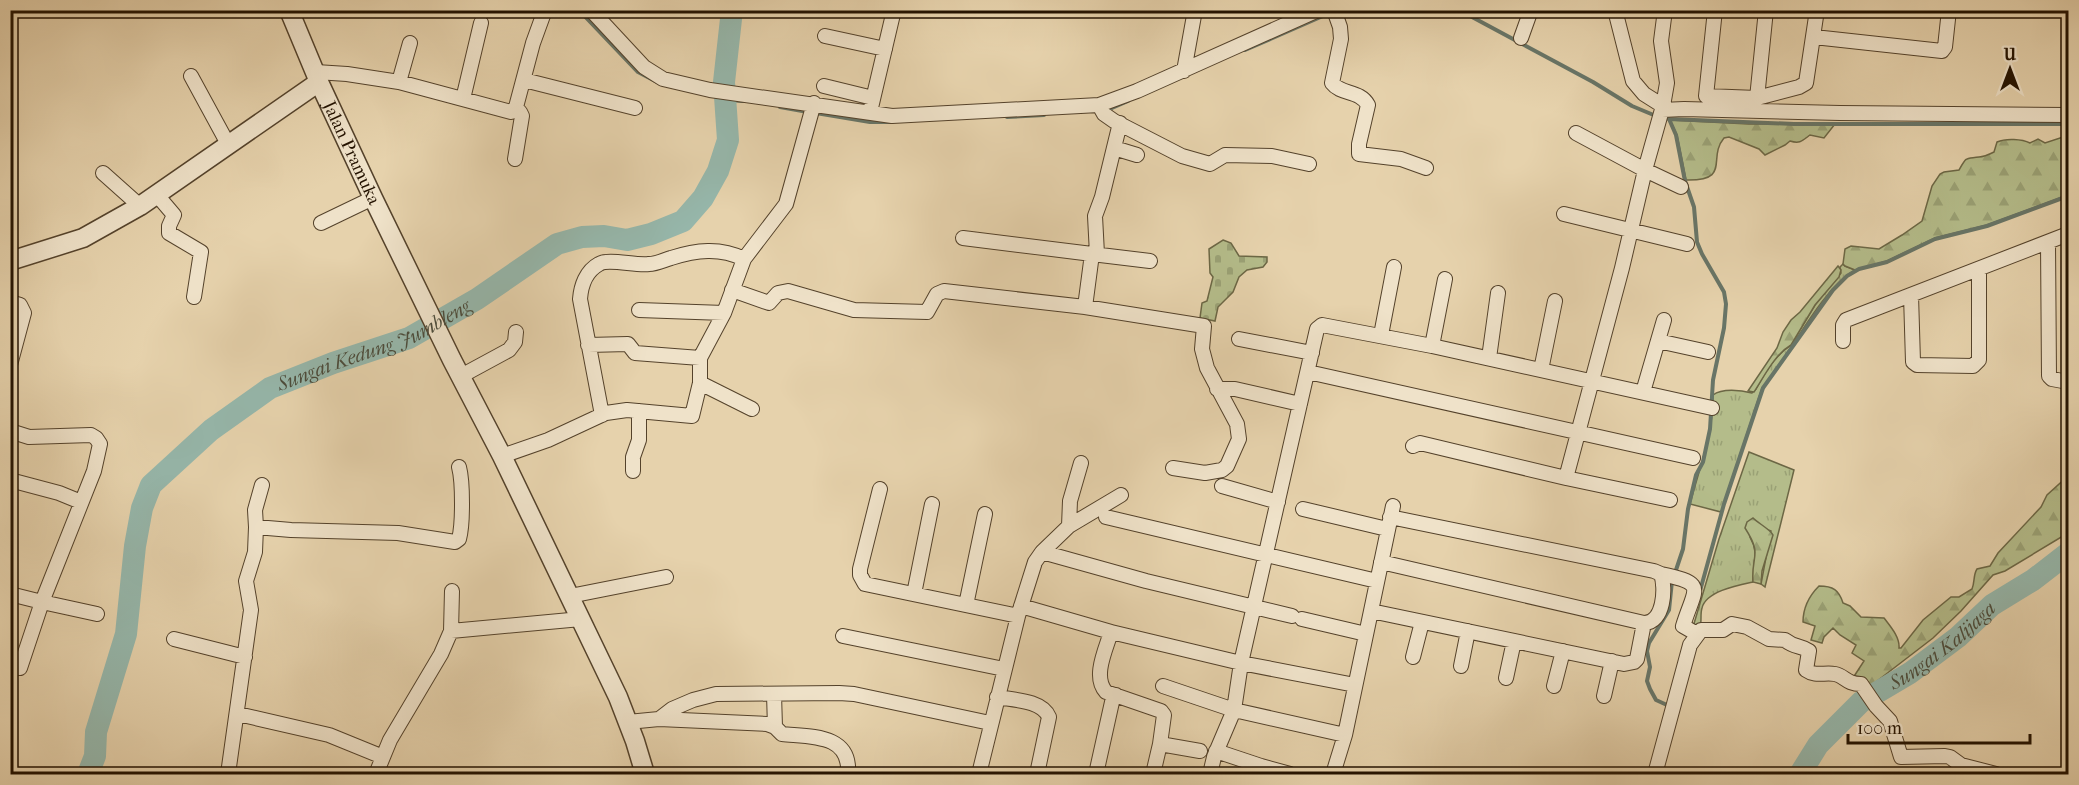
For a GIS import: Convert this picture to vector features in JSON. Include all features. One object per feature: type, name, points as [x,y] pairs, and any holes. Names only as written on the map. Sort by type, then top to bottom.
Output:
[{"type":"street","name":"Jalan Pramuka","points":[[289,10],[373,198],[581,619],[628,722],[645,774]]},
{"type":"street","points":[[514,110],[545,10]]},
{"type":"street","points":[[591,10],[651,73],[663,79],[710,90],[813,108],[872,105]]},
{"type":"street","points":[[872,105],[894,10]]},
{"type":"street","points":[[1184,71],[1195,10]]},
{"type":"street","points":[[824,86],[872,105],[892,116],[1099,105],[1184,71],[1318,10]]},
{"type":"street","points":[[1521,38],[1531,10]]},
{"type":"street","points":[[1615,10],[1633,81],[1661,112]]},
{"type":"street","points":[[1566,478],[1661,112],[1667,83],[1661,41],[1665,10]]},
{"type":"street","points":[[1706,103],[1715,10]]},
{"type":"street","points":[[1757,98],[1766,10]]},
{"type":"street","points":[[1661,112],[1706,103],[1757,98],[1806,83],[1817,10]]},
{"type":"street","points":[[1814,37],[1941,51],[1945,47],[1949,10]]},
{"type":"street","points":[[1335,12],[1341,39],[1332,83],[1336,88],[1360,96],[1368,105],[1359,144],[1359,154],[1401,159],[1426,168]]},
{"type":"street","points":[[463,99],[481,22]]},
{"type":"street","points":[[825,36],[885,49]]},
{"type":"street","points":[[399,82],[410,43]]},
{"type":"street","points":[[10,261],[83,238],[140,206],[317,77],[346,74],[399,82],[507,112],[514,110],[520,112],[522,116],[515,159]]},
{"type":"street","points":[[191,76],[228,144]]},
{"type":"street","points":[[524,80],[635,108]]},
{"type":"street","points":[[1706,103],[1818,113],[2068,115]]},
{"type":"street","points":[[1099,105],[1104,114],[1182,156],[1210,164],[1225,155],[1272,156],[1309,164]]},
{"type":"street","points":[[502,456],[557,436],[602,415],[620,411],[692,416],[700,383],[700,358],[724,313],[744,259],[786,204],[813,108]]},
{"type":"street","points":[[1085,307],[1094,254],[1095,216],[1120,123]]},
{"type":"street","points":[[1576,133],[1681,187]]},
{"type":"street","points":[[1114,148],[1137,155]]},
{"type":"street","points":[[104,173],[140,206]]},
{"type":"street","points":[[158,195],[174,215],[168,226],[169,233],[201,252],[194,297]]},
{"type":"street","points":[[321,223],[373,198]]},
{"type":"street","points":[[1564,214],[1687,244]]},
{"type":"street","points":[[1843,341],[1843,322],[2068,234]]},
{"type":"street","points":[[963,238],[1150,261]]},
{"type":"street","points":[[2048,242],[2049,376],[2052,379],[2068,382]]},
{"type":"street","points":[[1129,258],[1131,243]]},
{"type":"street","points":[[602,415],[580,299],[580,290],[586,276],[597,264],[610,261],[624,264],[651,264],[688,253],[709,250],[725,252],[744,259]]},
{"type":"street","points":[[1381,335],[1394,267]]},
{"type":"street","points":[[1911,295],[1913,362],[1917,365],[1973,366],[1979,360],[1979,268]]},
{"type":"street","points":[[1432,346],[1445,279]]},
{"type":"street","points":[[732,290],[769,303],[778,293],[788,291],[859,310],[927,312],[937,294],[944,291],[1085,307],[1204,326],[1202,349],[1207,368],[1238,424],[1239,439],[1227,466],[1222,470],[1205,473],[1173,468]]},
{"type":"street","points":[[1489,358],[1498,293]]},
{"type":"street","points":[[1541,370],[1555,301]]},
{"type":"street","points":[[10,302],[20,305],[24,313],[10,365]]},
{"type":"street","points":[[639,310],[724,313]]},
{"type":"street","points":[[1643,392],[1664,320]]},
{"type":"street","points":[[1210,774],[1216,751],[1234,710],[1240,663],[1255,607],[1317,329],[1322,325],[1381,335],[1712,408]]},
{"type":"street","points":[[457,368],[509,350],[515,342],[516,332]]},
{"type":"street","points":[[1239,339],[1312,354]]},
{"type":"street","points":[[1658,341],[1708,352]]},
{"type":"street","points":[[588,345],[628,344],[635,353],[700,358]]},
{"type":"street","points":[[1308,372],[1693,458]]},
{"type":"street","points":[[700,383],[752,409]]},
{"type":"street","points":[[1217,389],[1235,389],[1300,405]]},
{"type":"street","points":[[633,471],[633,457],[639,440],[639,411]]},
{"type":"street","points":[[10,431],[29,437],[84,434],[96,438],[100,444],[94,471],[42,602],[20,668]]},
{"type":"street","points":[[1413,446],[1420,443],[1670,500]]},
{"type":"street","points":[[1070,526],[1070,501],[1080,463]]},
{"type":"street","points":[[256,527],[398,533],[455,542],[459,539],[461,530],[463,487],[459,467]]},
{"type":"street","points":[[10,480],[59,493],[81,502]]},
{"type":"street","points":[[228,774],[251,610],[246,581],[255,552],[255,510],[262,485]]},
{"type":"street","points":[[1222,486],[1278,502]]},
{"type":"street","points":[[880,489],[860,568],[861,580],[864,584],[966,605],[1020,611],[1240,663],[1355,685]]},
{"type":"street","points":[[979,774],[1004,669],[1035,562],[1042,552],[1070,526],[1121,495]]},
{"type":"street","points":[[914,594],[932,504]]},
{"type":"street","points":[[1303,508],[1390,517],[1685,579],[1695,588],[1683,624],[1692,632]]},
{"type":"street","points":[[966,605],[985,514]]},
{"type":"street","points":[[1106,517],[1377,581]]},
{"type":"street","points":[[1333,774],[1345,735],[1390,517]]},
{"type":"street","points":[[1042,552],[1146,581],[1366,634]]},
{"type":"street","points":[[1381,562],[1644,623],[1655,620],[1660,609],[1663,589],[1661,574]]},
{"type":"street","points":[[570,596],[666,577]]},
{"type":"street","points":[[375,774],[390,740],[441,654],[451,631],[452,591]]},
{"type":"street","points":[[10,594],[97,614]]},
{"type":"street","points":[[1371,611],[1624,664],[1634,662],[1637,658],[1644,623]]},
{"type":"street","points":[[451,631],[581,619]]},
{"type":"street","points":[[1413,657],[1422,622]]},
{"type":"street","points":[[1692,632],[1723,630],[1732,624],[1737,624],[1770,639],[1785,640],[1790,645],[1806,649],[1809,651],[1806,670],[1809,672],[1816,675],[1838,674],[1848,682],[1861,684],[1890,721],[1900,757],[1950,757],[1961,765],[1996,774]]},
{"type":"street","points":[[1461,666],[1468,631]]},
{"type":"street","points":[[1111,632],[1099,678],[1103,689],[1161,711],[1164,721],[1153,774]]},
{"type":"street","points":[[1655,774],[1692,632]]},
{"type":"street","points":[[843,636],[1004,669]]},
{"type":"street","points":[[174,639],[245,657]]},
{"type":"street","points":[[1506,678],[1514,641]]},
{"type":"street","points":[[1554,686],[1563,651]]},
{"type":"street","points":[[1604,696],[1612,661]]},
{"type":"street","points":[[1163,686],[1234,710],[1345,735]]},
{"type":"street","points":[[659,719],[672,709],[705,696],[730,693],[854,694],[990,723]]},
{"type":"street","points":[[774,694],[775,727]]},
{"type":"street","points":[[1096,774],[1111,706],[1116,695]]},
{"type":"street","points":[[997,697],[1034,704],[1045,709],[1049,717],[1036,774]]},
{"type":"street","points":[[238,714],[329,735],[383,757]]},
{"type":"street","points":[[628,722],[659,719],[766,724],[775,727],[782,734],[816,737],[840,746],[848,760],[848,774]]},
{"type":"street","points":[[1160,744],[1200,751]]},
{"type":"street","points":[[1216,751],[1260,770],[1290,774]]},
{"type":"street","points":[[1949,774],[1950,757]]},
{"type":"green space","points":[[1670,120],[1749,124],[1835,124],[1824,138],[1810,135],[1801,141],[1790,141],[1765,155],[1759,149],[1729,137],[1724,138],[1719,146],[1714,172],[1709,177],[1686,180],[1677,135]]},
{"type":"green space","points":[[2063,137],[2068,139],[2068,195],[1987,225],[1935,238],[1887,261],[1855,270],[1843,264],[1845,249],[1851,246],[1879,249],[1922,221],[1932,186],[1940,174],[1959,170],[1967,159],[1994,152],[1997,142],[2014,140],[2030,143],[2038,139],[2045,143]]},
{"type":"green space","points":[[1223,240],[1231,243],[1239,256],[1267,257],[1267,262],[1263,267],[1247,270],[1239,277],[1233,292],[1218,307],[1215,321],[1200,318],[1202,303],[1207,301],[1213,277],[1210,273],[1209,249]]},
{"type":"green space","points":[[1843,264],[1855,270],[1830,292],[1762,388],[1721,512],[1690,504],[1711,424],[1713,395],[1737,390],[1752,393],[1756,389],[1775,359],[1791,345],[1815,305],[1841,273],[1840,267]]},
{"type":"green space","points":[[1838,266],[1841,270],[1839,277],[1815,305],[1791,345],[1774,360],[1754,392],[1748,391],[1777,348],[1791,320]]},
{"type":"green space","points":[[1749,452],[1794,470],[1765,587],[1761,584],[1771,531],[1763,528],[1750,537],[1755,549],[1753,582],[1724,590],[1710,597],[1702,608],[1700,627],[1693,627],[1719,539]]},
{"type":"green space","points":[[2068,476],[2068,533],[2005,571],[1993,575],[1933,638],[1868,688],[1851,681],[1864,661],[1852,653],[1856,645],[1833,628],[1824,637],[1822,643],[1811,640],[1815,626],[1803,622],[1804,612],[1812,594],[1819,586],[1824,586],[1835,590],[1843,603],[1850,606],[1861,617],[1884,618],[1901,648],[1923,620],[1951,597],[1959,597],[1972,589],[1977,569],[1990,566],[1998,553],[2041,507],[2047,495]]},
{"type":"green space","points":[[1753,518],[1773,535],[1762,571],[1761,584],[1753,582],[1755,550],[1745,528],[1747,522]]},
{"type":"waterway","points":[[579,10],[638,72],[659,83]]},
{"type":"waterway","name":"Sungai Kedung Jumbleng","points":[[88,774],[95,756],[96,732],[126,634],[135,546],[142,508],[151,485],[211,430],[270,388],[333,363],[409,338],[477,299],[557,244],[582,237],[604,236],[627,240],[651,234],[683,221],[703,198],[718,171],[728,140],[724,82],[732,10]]},
{"type":"waterway","points":[[1459,10],[1593,82],[1632,106],[1656,116]]},
{"type":"waterway","points":[[1245,50],[1332,12]]},
{"type":"waterway","points":[[718,98],[743,101]]},
{"type":"waterway","points":[[1105,111],[1128,101]]},
{"type":"waterway","points":[[780,107],[808,112]]},
{"type":"waterway","points":[[816,113],[870,122],[892,122]]},
{"type":"waterway","points":[[1007,117],[1044,115]]},
{"type":"waterway","points":[[1663,118],[1669,119],[1676,135],[1685,181],[1694,207],[1697,242],[1724,292],[1726,304],[1724,328],[1713,380],[1710,429],[1703,462],[1696,475],[1688,509],[1683,549],[1675,573]]},
{"type":"waterway","points":[[1669,119],[1794,124],[2068,124]]},
{"type":"waterway","points":[[1700,591],[1724,504],[1763,388],[1833,290],[1847,276],[1859,269],[1887,262],[1935,239],[1987,226],[2068,196]]},
{"type":"waterway","name":"Sungai Kalijaga","points":[[1800,774],[1818,745],[1861,702],[1910,673],[1958,637],[1992,605],[2033,580],[2068,553]]},
{"type":"waterway","points":[[1667,705],[1656,700],[1647,681],[1650,667],[1647,651],[1649,643],[1669,610],[1672,581]]}]
